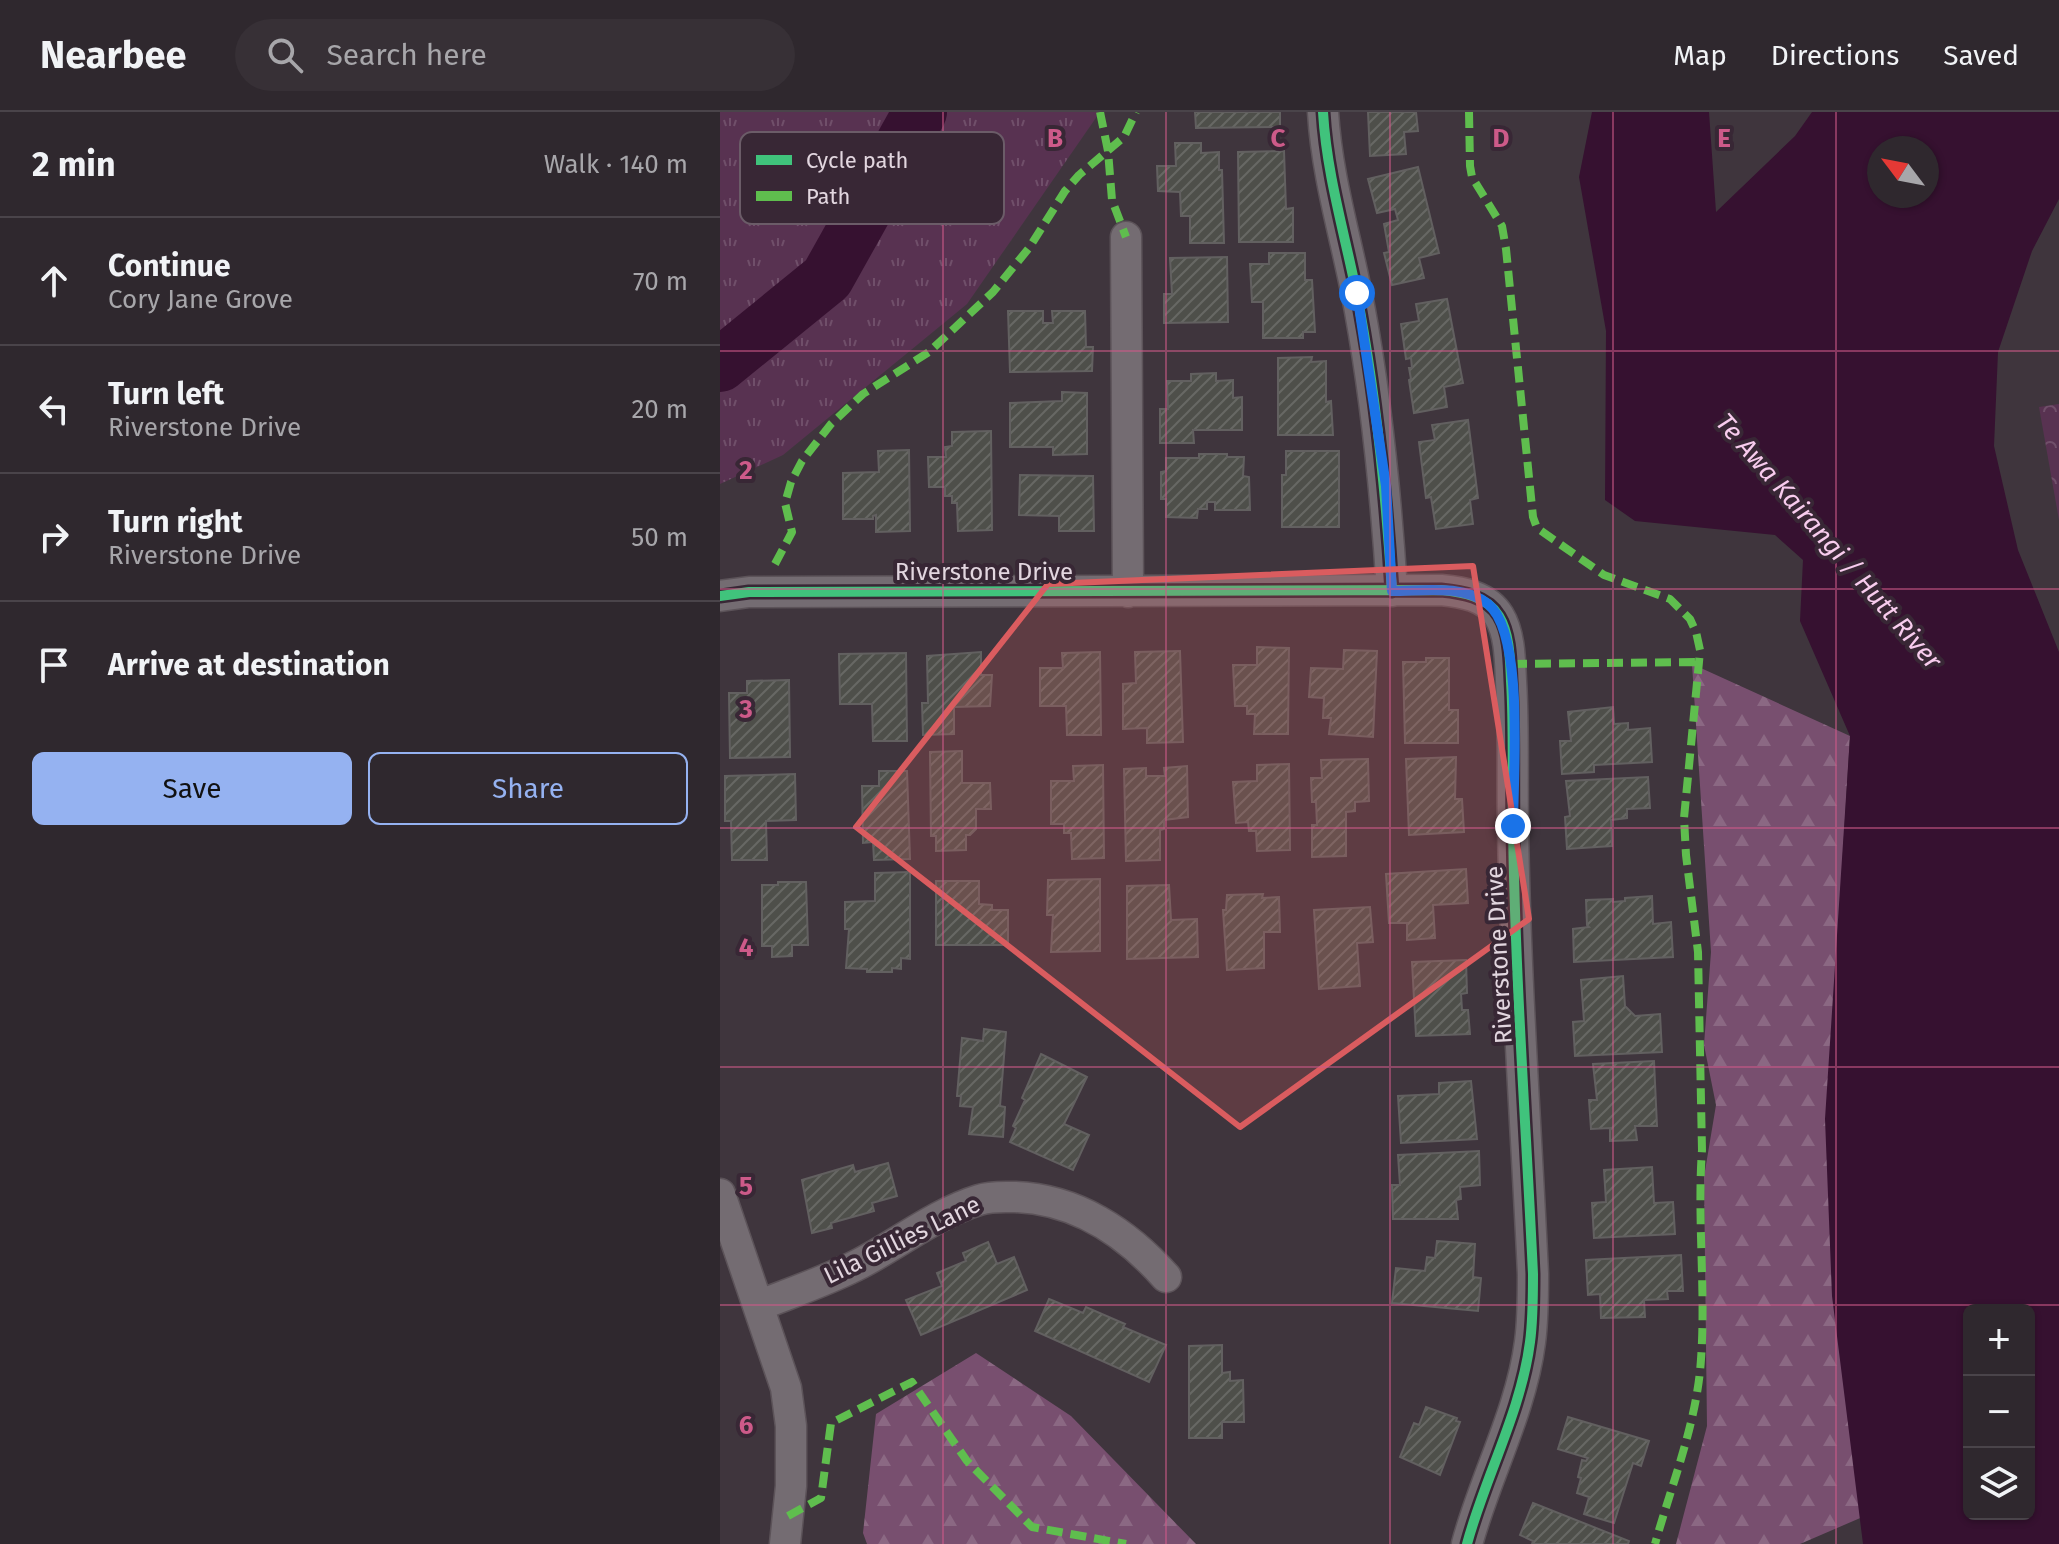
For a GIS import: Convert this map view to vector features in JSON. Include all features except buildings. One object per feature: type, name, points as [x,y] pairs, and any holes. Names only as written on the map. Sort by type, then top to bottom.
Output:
[{"type":"street","points":[[1323,112],[1328,169],[1357,293],[1379,427],[1392,591]]},
{"type":"street","points":[[1126,237],[1128,592]]},
{"type":"street","name":"Riverstone Drive","points":[[720,596],[749,592],[1460,591],[1487,603],[1499,614],[1506,631],[1511,664],[1515,728],[1513,826],[1533,1313],[1523,1375],[1467,1544]]},
{"type":"street","points":[[720,1194],[786,1388],[791,1426],[791,1486],[785,1544]]},
{"type":"street","name":"Lila Gillies Lane","points":[[760,1305],[856,1266],[965,1205],[994,1196],[1047,1200],[1087,1214],[1136,1246],[1166,1277]]},
{"type":"highlighted area","points":[[1473,566],[1529,919],[1240,1127],[856,827],[1048,584]]},
{"type":"green space","points":[[720,112],[1100,112],[967,304],[783,455],[720,484]]},
{"type":"green space","points":[[2059,404],[2059,520],[2039,407]]},
{"type":"green space","points":[[1692,664],[1850,736],[1837,950],[1888,1506],[1800,1544],[1676,1544],[1707,1426],[1704,1177],[1716,1105],[1704,1045],[1711,952]]},
{"type":"green space","points":[[976,1353],[1071,1416],[1196,1544],[867,1544],[863,1533],[876,1414]]},
{"type":"water","name":"Te Awa Kairangi / Hutt River","points":[[1592,112],[1709,112],[1716,212],[1795,136],[1812,112],[2059,112],[2059,199],[2032,251],[1998,352],[1994,446],[2018,550],[2059,652],[2059,1544],[1863,1544],[1832,1296],[1825,1119],[1850,736],[1800,621],[1803,560],[1775,535],[1635,521],[1605,500],[1606,331],[1579,177]]},
{"type":"waterway","points":[[909,132],[920,112]]},
{"type":"waterway","points":[[720,365],[827,278],[857,224]]},
{"type":"marked path","points":[[1100,112],[1108,151],[1112,200],[1126,237]]},
{"type":"marked path","points":[[775,564],[792,532],[785,503],[791,482],[802,461],[831,424],[863,394],[929,352],[993,292],[1029,248],[1065,191],[1124,137],[1136,112]]},
{"type":"marked path","points":[[1469,112],[1472,177],[1502,226],[1506,249],[1533,517],[1537,528],[1604,575],[1670,599],[1690,619],[1700,650],[1684,818],[1698,952],[1702,1150],[1701,1359],[1695,1406],[1655,1544]]},
{"type":"marked path","points":[[1511,664],[1699,662]]},
{"type":"marked path","points":[[788,1516],[821,1498],[831,1423],[912,1382],[967,1461],[1032,1527],[1126,1544]]},
{"type":"cycle path","points":[[1323,112],[1338,212],[1366,346],[1384,485],[1392,591]]},
{"type":"cycle path","points":[[720,596],[749,592],[1441,590],[1473,596],[1494,609],[1509,647],[1516,938],[1533,1308],[1530,1342],[1519,1394],[1467,1544]]},
{"type":"route","points":[[1357,293],[1386,486],[1392,591],[1460,591],[1487,603],[1499,614],[1506,631],[1511,664],[1515,728],[1513,826]]}]
